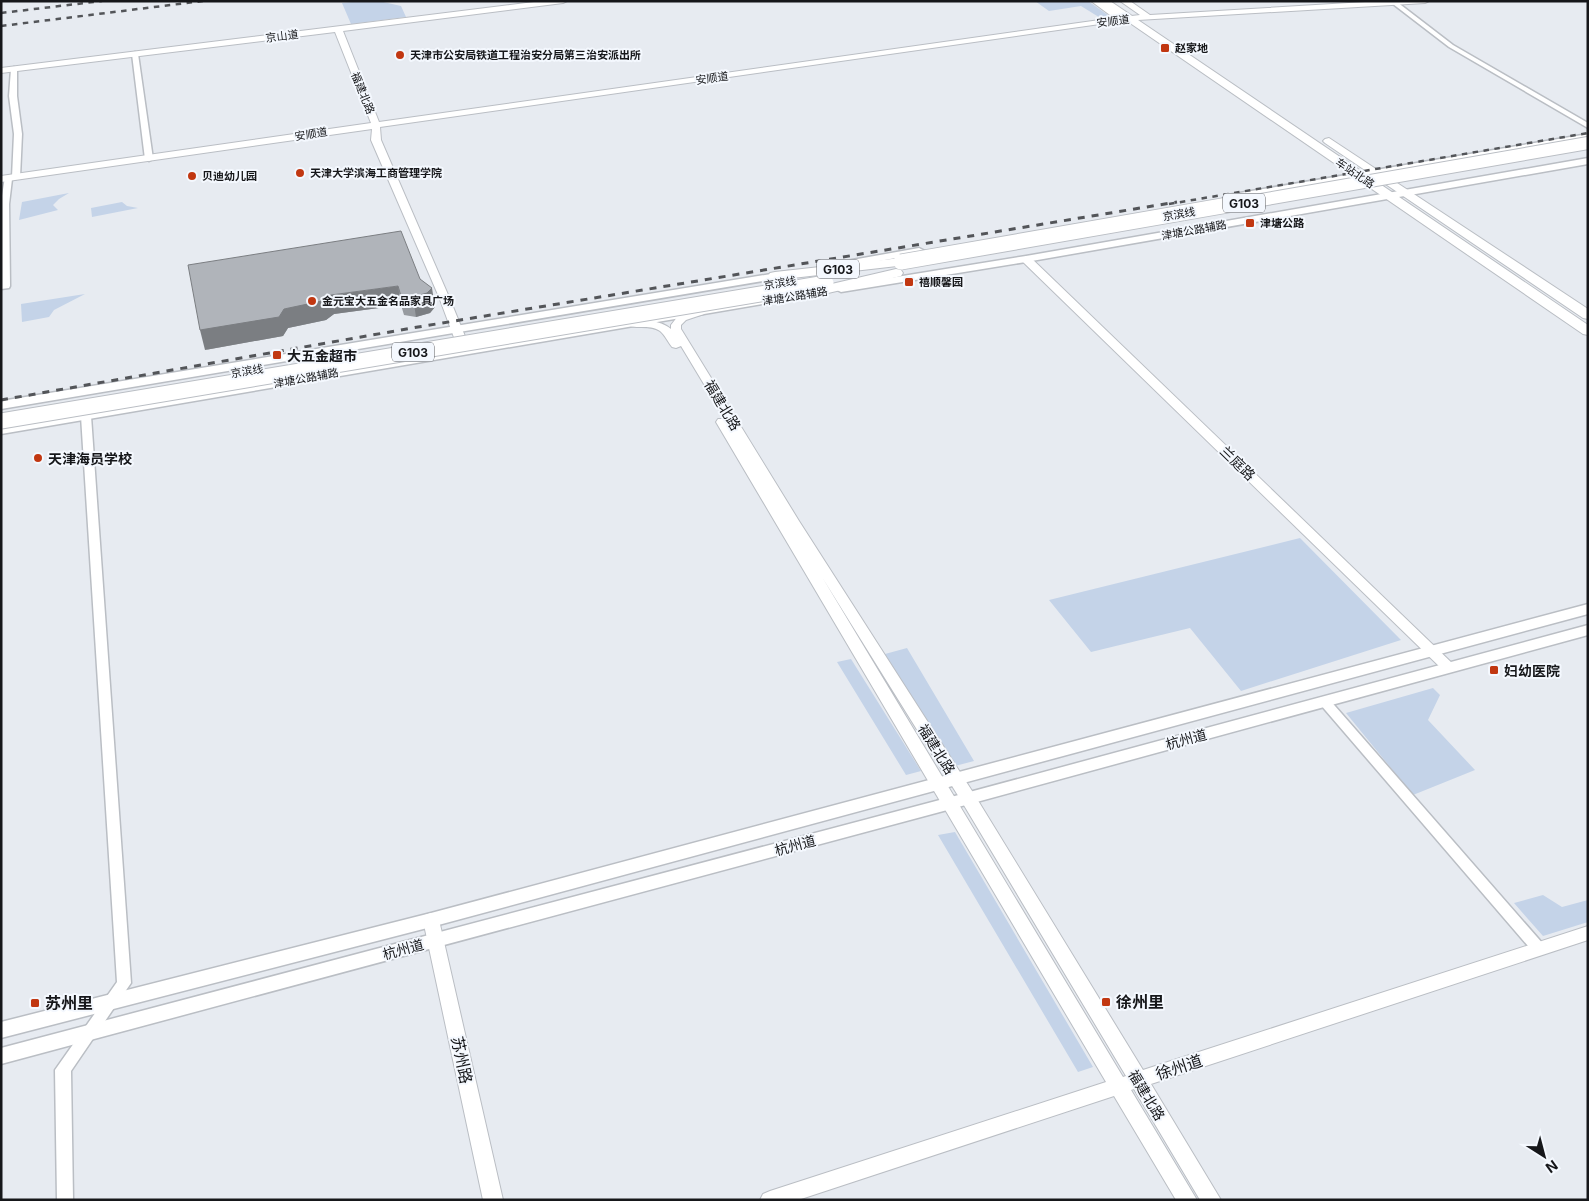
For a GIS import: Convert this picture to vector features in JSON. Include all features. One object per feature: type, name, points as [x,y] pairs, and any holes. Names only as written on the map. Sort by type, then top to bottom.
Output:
[{"type":"highway","name":"京滨线","points":[[904,266],[1588,143]]},
{"type":"highway","name":"京滨线","points":[[1,422],[904,266],[1588,152]]},
{"type":"highway","name":"G103","points":[[775,276],[904,266]]},
{"type":"highway","points":[[798,296],[904,266]]},
{"type":"highway","name":"京滨线","points":[[1,413],[823,280]]},
{"type":"main road","points":[[1103,1],[1133,17]]},
{"type":"main road","points":[[1118,1],[1133,17]]},
{"type":"main road","name":"车站北路","points":[[1133,17],[1377,173],[1588,315]]},
{"type":"main road","name":"车站北路","points":[[1133,17],[1359,176],[1588,331]]},
{"type":"main road","name":"津塘公路辅路","points":[[1,405],[775,276],[1588,137]]},
{"type":"main road","name":"津塘公路辅路","points":[[1,430],[630,323],[1026,259],[1588,160]]},
{"type":"main road","name":"杭州道","points":[[1,1030],[431,920],[1588,609]]},
{"type":"main road","name":"杭州道","points":[[1,1056],[960,801],[1588,630]]},
{"type":"street","name":"京山道","points":[[1,71],[563,1]]},
{"type":"street","points":[[1095,1],[1133,17]]},
{"type":"street","points":[[1124,1],[1133,17]]},
{"type":"street","name":"安顺道","points":[[8,178],[1133,17],[1424,1]]},
{"type":"street","points":[[1395,3],[1451,46],[1588,126]]},
{"type":"street","name":"福建北路","points":[[338,29],[376,125],[376,140],[465,351]]},
{"type":"street","points":[[135,54],[149,159]]},
{"type":"street","points":[[1,286],[6,286],[5,204],[8,178],[18,134],[13,96],[14,69]]},
{"type":"street","name":"兰庭路","points":[[1026,259],[1449,668]]},
{"type":"street","name":"福建北路","points":[[700,312],[678,321],[676,329],[793,521],[947,782]]},
{"type":"street","name":"福建北路","points":[[630,323],[655,324],[668,330],[947,782],[1138,1080],[1211,1200]]},
{"type":"street","points":[[66,1200],[63,1070],[124,983],[96,595],[86,416]]},
{"type":"street","points":[[1324,701],[1539,949]]},
{"type":"street","name":"福建北路","points":[[960,801],[1120,1086],[1188,1200]]},
{"type":"street","name":"苏州路","points":[[431,920],[493,1200]]},
{"type":"street","name":"徐州道","points":[[770,1200],[1588,933]]},
{"type":"shaded area","points":[[379,1],[401,6],[406,17],[351,24],[342,3]]},
{"type":"shaded area","points":[[1035,1],[1088,1],[1112,18],[1102,19],[1081,6],[1049,11]]},
{"type":"shaded area","points":[[69,193],[53,205],[58,210],[19,220],[22,202]]},
{"type":"shaded area","points":[[122,202],[127,206],[138,208],[92,217],[91,208]]},
{"type":"shaded area","points":[[85,294],[54,310],[49,317],[22,322],[21,304]]},
{"type":"shaded area","points":[[1300,538],[1401,640],[1241,691],[1190,628],[1091,652],[1049,600]]},
{"type":"shaded area","points":[[907,648],[974,761],[955,766],[885,654]]},
{"type":"shaded area","points":[[851,659],[921,771],[906,775],[837,662]]},
{"type":"shaded area","points":[[1433,688],[1440,695],[1428,720],[1475,770],[1413,795],[1346,713]]},
{"type":"shaded area","points":[[955,832],[1093,1067],[1078,1072],[938,835]]},
{"type":"shaded area","points":[[1543,895],[1562,907],[1588,900],[1588,922],[1543,936],[1514,903]]},
{"type":"building","name":"金元宝大五金名品家具广场","points":[[401,231],[420,279],[432,288],[427,293],[413,297],[401,296],[398,286],[331,295],[322,301],[284,309],[279,317],[200,330],[188,265]]},
{"type":"railway","points":[[1,13],[102,1]]},
{"type":"railway","points":[[1,26],[203,1]]},
{"type":"railway","points":[[1169,204],[1588,133]]},
{"type":"railway","points":[[1,400],[418,327],[1177,202]]},
{"type":"place","name":"赵家地","points":[[1165,48]]},
{"type":"place","name":"天津市公安局铁道工程治安分局第三治安派出所","points":[[400,55]]},
{"type":"place","name":"天津大学滨海工商管理学院","points":[[300,173]]},
{"type":"place","name":"贝迪幼儿园","points":[[192,176]]},
{"type":"place","name":"津塘公路","points":[[1250,223]]},
{"type":"place","name":"禧顺馨园","points":[[909,282]]},
{"type":"place","name":"金元宝大五金名品家具广场","points":[[312,301]]},
{"type":"place","name":"大五金超市","points":[[277,355]]},
{"type":"place","name":"天津海员学校","points":[[38,458]]},
{"type":"place","name":"妇幼医院","points":[[1494,670]]},
{"type":"place","name":"徐州里","points":[[1106,1002]]},
{"type":"place","name":"苏州里","points":[[35,1003]]}]
